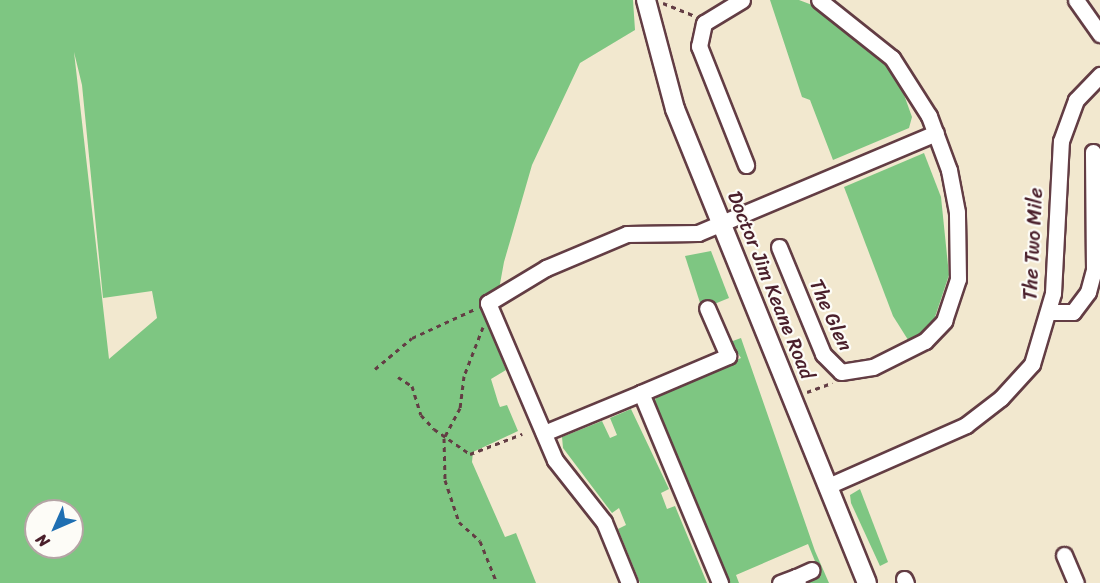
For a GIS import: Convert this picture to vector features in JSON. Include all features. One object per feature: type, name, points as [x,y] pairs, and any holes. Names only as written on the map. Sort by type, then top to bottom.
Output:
[{"type":"street","name":"Doctor Jim Keane Road","points":[[646,0],[675,109],[867,583]]},
{"type":"street","points":[[741,0],[702,26],[701,53],[746,165]]},
{"type":"street","name":"The Glen","points":[[779,248],[823,354],[841,372],[873,367],[911,350],[949,310],[962,249],[950,170],[936,133],[897,63],[819,0]]},
{"type":"street","points":[[1076,0],[1100,34]]},
{"type":"street","name":"The Two Mile","points":[[828,486],[943,437],[990,409],[1032,364],[1050,312],[1061,141],[1076,100],[1100,75]]},
{"type":"street","points":[[629,583],[603,522],[555,460],[491,309],[546,268],[627,234],[685,236],[936,133]]},
{"type":"street","points":[[1050,312],[1073,312],[1094,269],[1093,152]]},
{"type":"street","points":[[544,433],[728,356],[707,308]]},
{"type":"street","points":[[641,393],[720,583]]},
{"type":"street","points":[[1064,555],[1076,583]]},
{"type":"street","points":[[780,583],[797,580],[812,570]]},
{"type":"path","points":[[654,0],[693,15],[702,26]]},
{"type":"path","points":[[375,369],[412,338],[491,309]]},
{"type":"path","points":[[491,309],[464,376],[460,408],[444,438],[449,498],[459,522],[480,541],[497,583]]},
{"type":"path","points":[[792,399],[831,384],[841,372]]},
{"type":"path","points":[[398,377],[412,386],[421,415],[444,438],[470,454],[522,434]]},
{"type":"green space","points":[[0,0],[633,0],[635,30],[580,63],[532,165],[504,262],[491,333],[506,370],[491,379],[500,407],[507,405],[518,431],[473,452],[472,462],[505,537],[516,533],[536,583],[0,583]],"holes":[[[74,52],[82,85],[103,298],[152,291],[157,318],[109,359]]]},
{"type":"green space","points":[[770,0],[799,0],[820,8],[879,56],[898,78],[912,117],[909,128],[833,160],[810,100],[802,97]]},
{"type":"green space","points":[[924,153],[941,197],[949,275],[933,323],[910,343],[893,316],[844,187]]},
{"type":"green space","points":[[711,251],[729,298],[702,309],[685,256]]},
{"type":"green space","points":[[741,338],[815,551],[829,583],[808,583],[821,576],[808,544],[736,575],[739,583],[727,583],[653,403],[660,392],[741,358],[730,342]]},
{"type":"green space","points":[[631,409],[669,489],[661,493],[667,509],[675,506],[707,583],[640,583],[618,529],[626,525],[619,508],[612,513],[563,448],[562,437],[602,421],[610,438],[617,435],[610,418]]},
{"type":"green space","points":[[860,489],[888,562],[880,566],[851,503],[850,495]]}]
